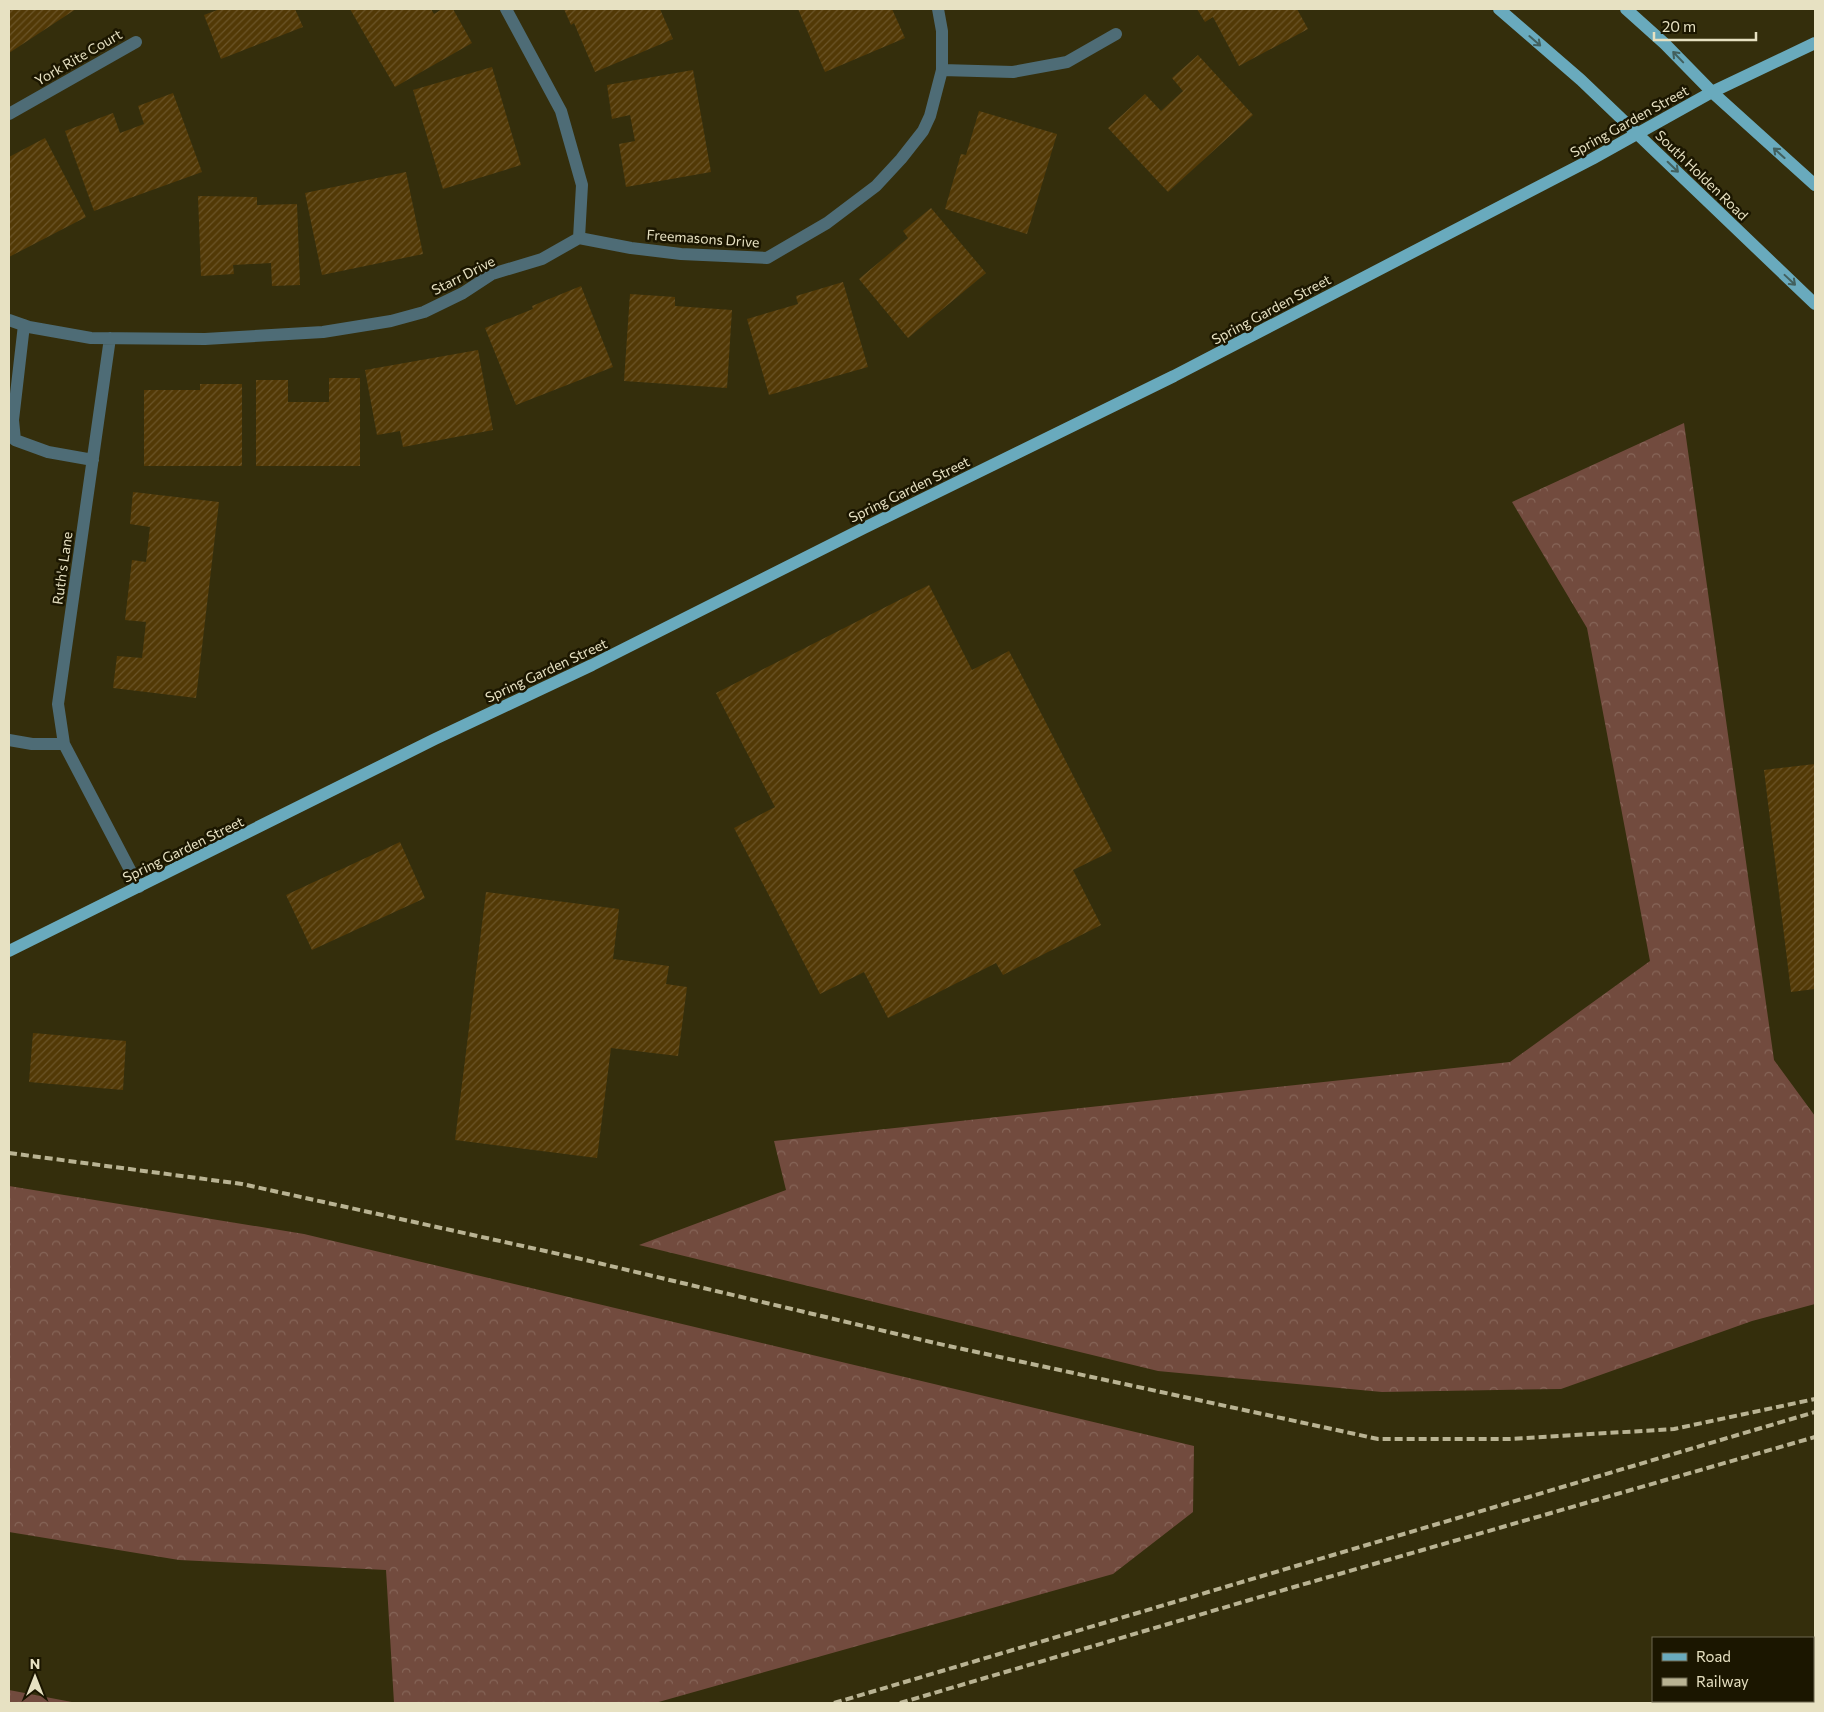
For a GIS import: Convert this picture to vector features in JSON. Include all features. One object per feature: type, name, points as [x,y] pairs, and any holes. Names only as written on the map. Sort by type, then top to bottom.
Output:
[{"type":"main road","name":"South Holden Road","points":[[1498,9],[1581,80],[1815,304]]},
{"type":"main road","points":[[1626,9],[1665,44],[1712,92],[1815,185]]},
{"type":"main road","name":"Spring Garden Street","points":[[9,951],[435,739],[600,661],[864,528],[1174,376],[1592,159],[1712,92],[1815,43]]},
{"type":"street","points":[[506,9],[562,111],[582,185],[579,238]]},
{"type":"street","name":"Freemasons Drive","points":[[579,238],[631,248],[681,254],[767,258],[827,223],[876,186],[895,166],[930,116],[942,70],[942,31],[938,9]]},
{"type":"street","points":[[942,70],[1013,72],[1067,62],[1116,34]]},
{"type":"street","name":"York Rite Court","points":[[9,114],[136,42]]},
{"type":"street","name":"Starr Drive","points":[[110,338],[204,339],[323,332],[391,321],[424,312],[463,293],[492,274],[542,258],[579,238]]},
{"type":"street","points":[[9,320],[24,325],[91,338],[110,338]]},
{"type":"street","points":[[24,325],[13,420],[15,440],[48,452],[93,460]]},
{"type":"street","name":"Ruth's Lane","points":[[110,338],[58,704],[64,744],[139,887]]},
{"type":"street","points":[[9,740],[32,744],[64,744]]},
{"type":"green space","points":[[1684,423],[1774,1060],[1815,1116],[1815,1304],[1752,1321],[1561,1389],[1382,1392],[1158,1371],[639,1245],[786,1190],[774,1141],[1510,1062],[1650,961],[1587,628],[1512,502]]},
{"type":"green space","points":[[9,1186],[304,1234],[1194,1446],[1193,1512],[1113,1574],[655,1703],[394,1703],[386,1570],[179,1560],[9,1532]]},
{"type":"green space","points":[[9,1690],[77,1703],[9,1703]]},
{"type":"building","points":[[9,9],[76,9],[9,53]]},
{"type":"building","points":[[220,9],[295,9],[303,27],[221,59],[204,15]]},
{"type":"building","points":[[350,9],[431,9],[434,14],[442,9],[453,9],[472,43],[395,87]]},
{"type":"building","points":[[564,9],[660,9],[673,39],[595,72],[574,23],[571,25]]},
{"type":"building","points":[[798,9],[892,9],[905,38],[825,72]]},
{"type":"building","points":[[1197,9],[1297,9],[1308,29],[1239,66],[1213,17],[1205,22]]},
{"type":"building","points":[[1198,55],[1253,115],[1168,192],[1108,128],[1145,94],[1161,111],[1183,91],[1172,78]]},
{"type":"building","points":[[492,67],[521,165],[443,189],[413,90]]},
{"type":"building","points":[[693,70],[711,172],[626,187],[619,144],[635,141],[630,115],[612,119],[607,85]]},
{"type":"building","points":[[173,93],[202,172],[94,211],[65,131],[113,113],[120,133],[144,124],[138,106]]},
{"type":"building","points":[[979,111],[1057,134],[1027,234],[945,209],[961,154],[966,155]]},
{"type":"building","points":[[45,138],[86,217],[9,257],[9,157]]},
{"type":"building","points":[[406,172],[423,254],[322,275],[305,193]]},
{"type":"building","points":[[198,196],[257,197],[257,205],[297,204],[300,285],[272,286],[271,263],[233,265],[234,274],[201,276]]},
{"type":"building","points":[[931,208],[986,273],[908,338],[859,279],[908,238],[903,231]]},
{"type":"building","points":[[843,282],[868,367],[769,395],[747,319],[798,304],[796,296]]},
{"type":"building","points":[[581,286],[613,367],[516,405],[485,328],[533,309],[532,306]]},
{"type":"building","points":[[630,294],[675,297],[675,306],[732,310],[727,388],[624,381]]},
{"type":"building","points":[[478,350],[493,430],[403,447],[400,431],[377,435],[365,370]]},
{"type":"building","points":[[329,378],[360,378],[360,466],[256,466],[256,380],[288,380],[288,402],[329,402]]},
{"type":"building","points":[[200,384],[242,384],[242,466],[144,466],[144,390],[200,390]]},
{"type":"building","points":[[133,492],[219,502],[196,698],[113,688],[117,656],[142,658],[146,622],[125,620],[132,560],[146,562],[150,527],[130,524]]},
{"type":"building","points":[[929,585],[972,670],[1009,651],[1112,851],[1073,870],[1101,925],[1003,975],[996,963],[888,1018],[864,972],[820,994],[734,828],[775,807],[716,693]]},
{"type":"building","points":[[1815,764],[1815,989],[1791,992],[1764,770]]},
{"type":"building","points":[[400,842],[425,898],[312,950],[286,895]]},
{"type":"building","points":[[486,892],[619,909],[613,959],[669,966],[666,984],[687,987],[678,1056],[611,1048],[597,1158],[455,1140]]},
{"type":"building","points":[[33,1033],[126,1041],[123,1090],[29,1082]]},
{"type":"railway","points":[[9,1153],[242,1184],[577,1258],[935,1343],[1378,1439],[1509,1439],[1674,1429],[1815,1399]]},
{"type":"railway","points":[[834,1703],[1815,1412]]},
{"type":"railway","points":[[900,1703],[1815,1437]]}]
